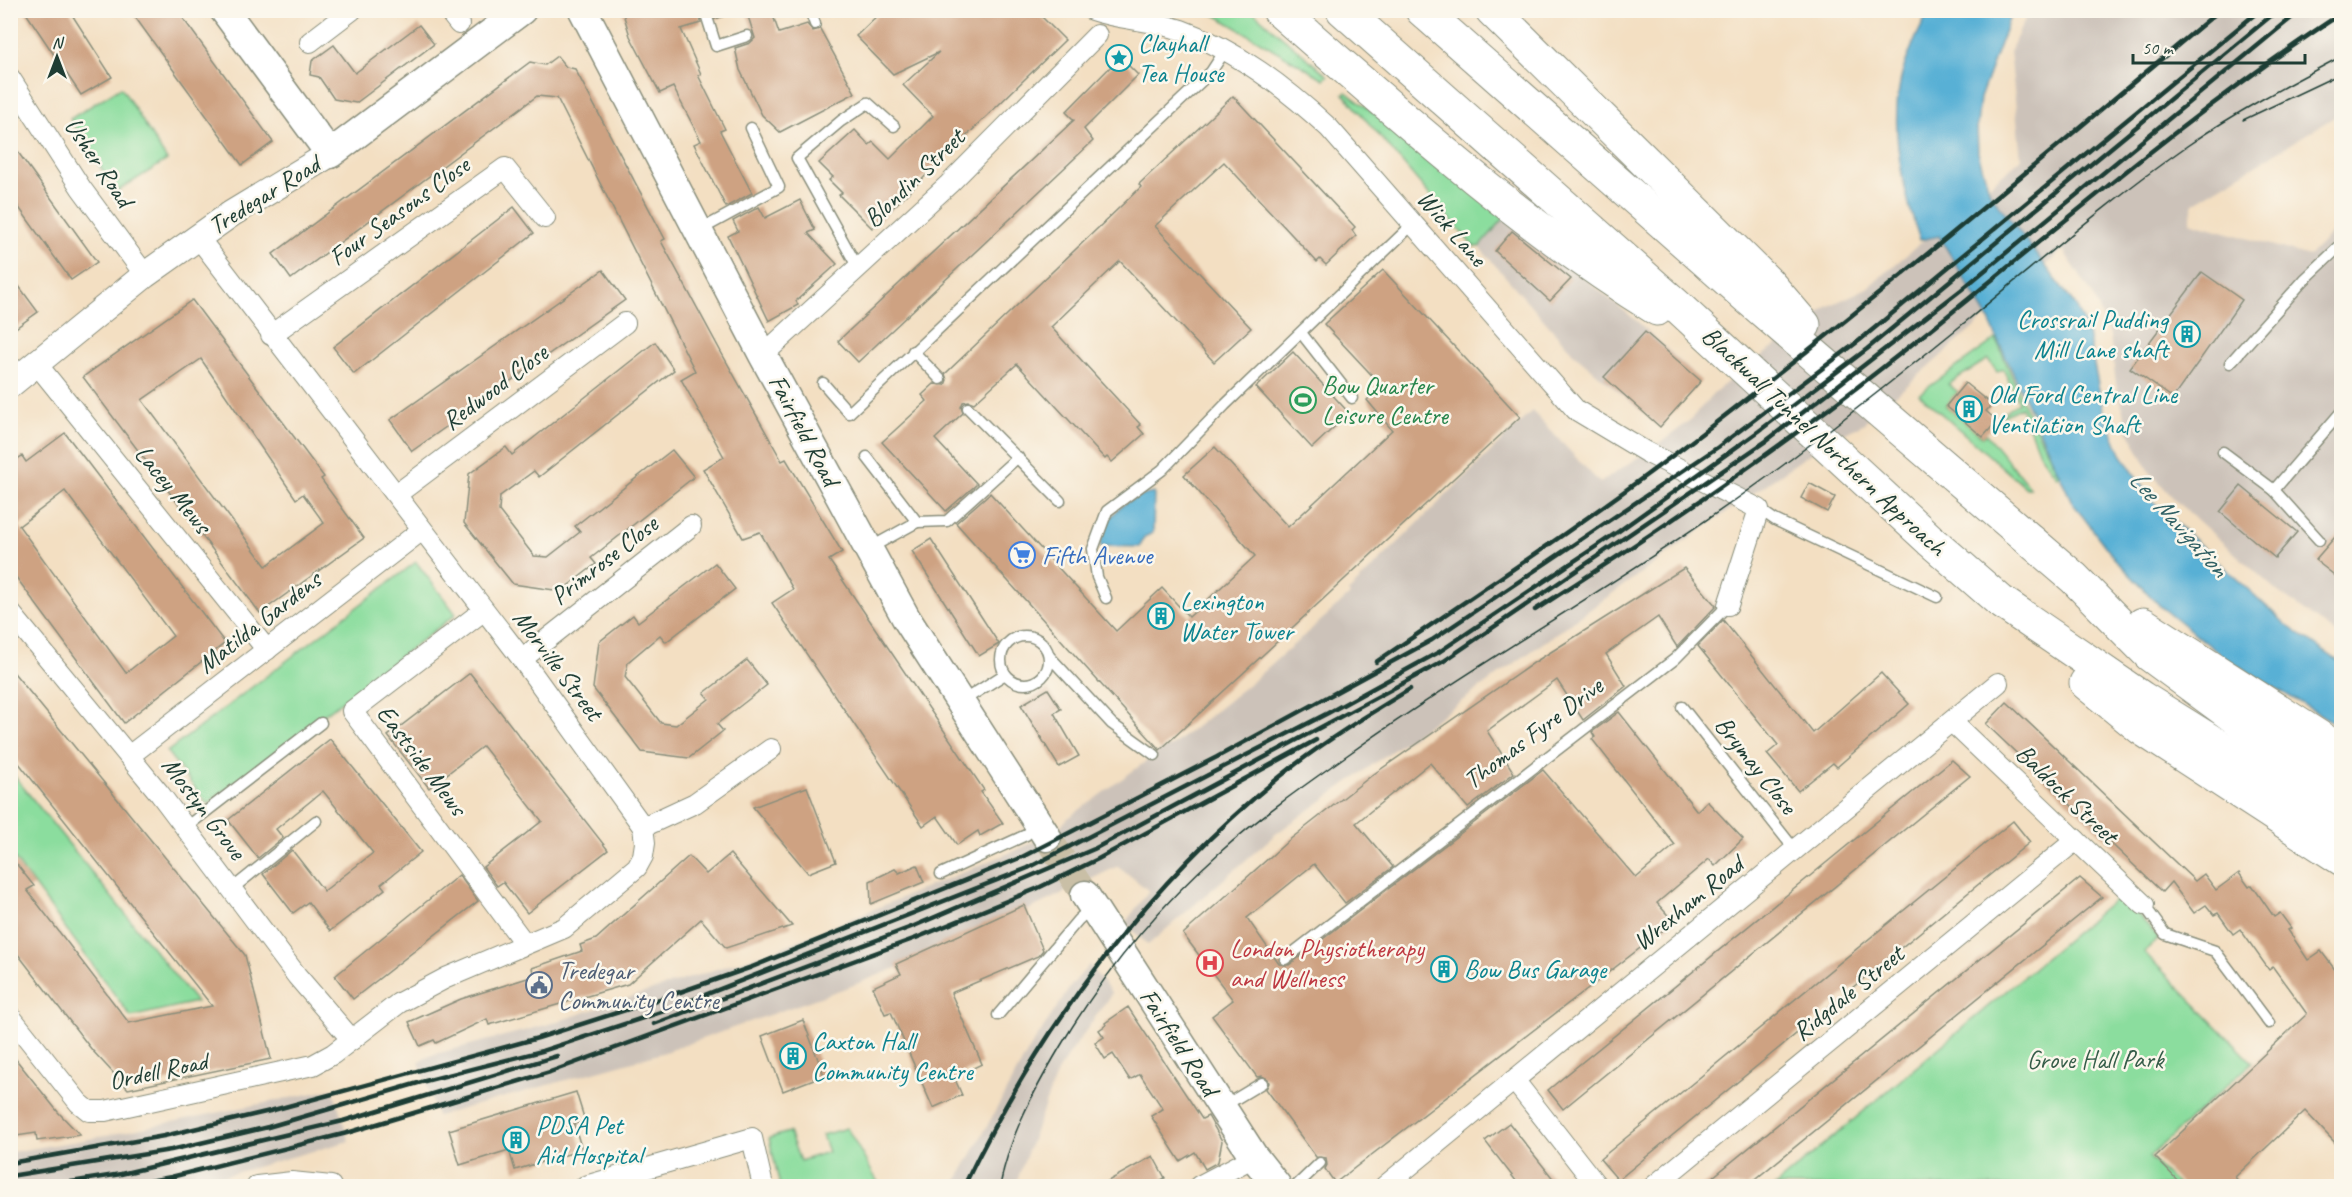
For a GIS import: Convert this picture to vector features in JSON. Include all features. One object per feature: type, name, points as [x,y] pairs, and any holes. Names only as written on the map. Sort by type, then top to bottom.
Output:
[{"type":"highway","points":[[1279,10],[1446,156],[1573,253],[1600,273],[1730,354]]},
{"type":"highway","name":"Blackwall Tunnel Northern Approach","points":[[1342,10],[1730,354],[2000,602],[2142,698],[2342,823]]},
{"type":"highway","name":"Blackwall Tunnel Northern Approach","points":[[1422,10],[1873,406],[2074,578],[2150,655],[2275,747],[2342,790]]},
{"type":"highway","points":[[1492,10],[1768,283],[1873,406]]},
{"type":"highway","points":[[2074,578],[2219,675],[2342,752]]},
{"type":"highway","points":[[2000,602],[2095,691],[2141,728],[2342,859]]},
{"type":"main road","points":[[224,10],[330,154]]},
{"type":"main road","name":"Tredegar Road","points":[[330,154],[522,10]]},
{"type":"main road","name":"Fairfield Road","points":[[583,10],[763,355],[906,618],[1043,830]]},
{"type":"main road","name":"Fairfield Road","points":[[1088,901],[1254,1157],[1277,1186]]},
{"type":"street","points":[[310,42],[352,10]]},
{"type":"street","name":"Wick Lane","points":[[1092,10],[1111,17],[1143,20],[1181,30],[1226,49],[1296,98],[1329,128],[1576,410],[1646,452],[1759,509]]},
{"type":"street","name":"Blondin Street","points":[[763,355],[949,184],[1097,35]]},
{"type":"street","name":"Usher Road","points":[[10,78],[81,188],[145,275]]},
{"type":"street","name":"Tredegar Road","points":[[10,385],[145,275],[231,214],[330,154]]},
{"type":"street","name":"Four Seasons Close","points":[[271,335],[505,168],[546,218]]},
{"type":"street","name":"Morville Street","points":[[198,237],[522,659],[643,827]]},
{"type":"street","name":"Redwood Close","points":[[397,494],[625,323]]},
{"type":"street","name":"Lacey Mews","points":[[36,363],[267,650]]},
{"type":"street","name":"Thomas Fyre Drive","points":[[1728,604],[1759,509]]},
{"type":"street","name":"Primrose Close","points":[[522,659],[691,526]]},
{"type":"street","name":"Matilda Gardens","points":[[129,756],[422,530]]},
{"type":"street","name":"Eastside Mews","points":[[483,611],[352,711],[525,944]]},
{"type":"street","name":"Mostyn Grove","points":[[10,612],[186,827],[297,976],[352,1040]]},
{"type":"street","name":"Wrexham Road","points":[[1385,1186],[1953,722],[1998,682]]},
{"type":"street","name":"Baldock Street","points":[[1953,722],[2144,905]]},
{"type":"street","points":[[352,1040],[399,1003],[446,978],[564,928],[637,867],[645,843],[643,827],[695,802],[771,749]]},
{"type":"street","name":"Ridgdale Street","points":[[1654,1186],[2076,840]]},
{"type":"street","name":"Ordell Road","points":[[10,1016],[79,1103],[89,1111],[105,1111],[313,1065],[352,1040]]},
{"type":"street","points":[[1514,1080],[1597,1186]]},
{"type":"street","points":[[585,1186],[752,1138],[763,1186]]},
{"type":"street","points":[[1200,1186],[1254,1157]]},
{"type":"street","points":[[257,1186],[292,1182],[331,1186]]},
{"type":"lane","points":[[810,10],[815,24]]},
{"type":"lane","points":[[706,14],[716,46],[747,36]]},
{"type":"lane","points":[[823,383],[849,413],[1211,72],[1226,49]]},
{"type":"lane","points":[[858,268],[797,158],[841,121],[868,103],[894,126]]},
{"type":"lane","points":[[699,231],[779,187],[751,128]]},
{"type":"lane","points":[[1106,598],[1097,577],[1093,549],[1107,510],[1162,470],[1225,405],[1413,224]]},
{"type":"lane","points":[[2230,363],[2304,280],[2342,244]]},
{"type":"lane","points":[[1302,333],[1352,398]]},
{"type":"lane","points":[[913,351],[940,379]]},
{"type":"lane","points":[[968,408],[1060,501]]},
{"type":"lane","points":[[2274,490],[2342,411]]},
{"type":"lane","points":[[2223,452],[2274,490],[2319,540]]},
{"type":"lane","points":[[867,457],[917,522]]},
{"type":"lane","points":[[868,549],[917,522],[947,521],[1018,457]]},
{"type":"lane","points":[[1759,509],[1775,520],[1937,597]]},
{"type":"lane","name":"Thomas Fyre Drive","points":[[1285,958],[1675,659],[1728,604]]},
{"type":"lane","points":[[1049,656],[1046,672],[1035,682],[1017,683],[1005,674],[1000,660],[1007,643],[1016,637],[1024,635],[1041,641],[1049,656],[1112,724],[1155,755]]},
{"type":"lane","points":[[960,702],[1005,674]]},
{"type":"lane","name":"Brymay Close","points":[[1682,707],[1795,850]]},
{"type":"lane","points":[[186,827],[321,723]]},
{"type":"lane","points":[[232,889],[316,821]]},
{"type":"lane","points":[[941,874],[1043,830]]},
{"type":"lane","points":[[998,1016],[1078,920],[1088,901]]},
{"type":"lane","points":[[2144,905],[2165,934],[2215,951],[2269,1023]]},
{"type":"lane","points":[[1222,1107],[1262,1083]]},
{"type":"lane","points":[[1296,1186],[1320,1163]]},
{"type":"shaded area","points":[[2029,11],[2341,11],[2341,113],[2193,203],[2190,222],[2309,256],[2341,224],[2341,637],[2277,591],[2176,501],[2150,472],[2128,431],[2116,384],[2110,335],[2092,294],[2063,250],[1864,423],[1815,450],[1277,833],[1148,945],[1125,923],[1149,891],[1118,866],[969,939],[851,986],[662,1053],[437,1116],[419,1062],[428,1056],[546,1025],[778,949],[1019,849],[1058,830],[1067,819],[1160,751],[1173,745],[1249,684],[1350,595],[1348,592],[1532,411],[1600,483],[1663,441],[1688,422],[1717,390],[1827,307],[1867,288],[2021,159],[2010,51]]},
{"type":"shaded area","points":[[1507,215],[1638,322],[1701,381],[1660,427],[1574,354],[1479,247]]},
{"type":"shaded area","points":[[1089,965],[1112,993],[1057,1072],[1015,1186],[954,1186],[1030,1048],[1071,986]]},
{"type":"shaded area","points":[[333,1089],[349,1141],[188,1186],[11,1186],[11,1152],[84,1140]]},
{"type":"green space","points":[[1208,11],[1252,11],[1328,76],[1324,79]]},
{"type":"green space","points":[[121,87],[167,160],[116,192],[70,119]]},
{"type":"green space","points":[[1346,92],[1507,215],[1479,247],[1473,246],[1344,94]]},
{"type":"green space","points":[[1996,339],[2023,403],[2059,475],[2057,477],[2039,453],[2021,407],[2002,417],[2001,415],[2019,402],[2003,369],[1997,372],[1988,359],[1948,384],[1958,392],[1946,406],[1983,437],[1986,434],[2030,488],[2026,488],[1919,394]]},
{"type":"green space","points":[[416,562],[456,614],[207,804],[167,752]]},
{"type":"green space","points":[[11,772],[196,1002],[131,1017],[11,854]]},
{"type":"green space","name":"Grove Hall Park","points":[[2120,895],[2159,938],[2144,952],[2252,1062],[2149,1157],[2179,1186],[1775,1186]]},
{"type":"green space","points":[[847,1128],[880,1186],[780,1186],[769,1138],[789,1132],[800,1161],[828,1152],[822,1135]]},
{"type":"water","points":[[1929,11],[2012,11],[1980,98],[1977,125],[1978,153],[1990,193],[2076,306],[2087,329],[2103,410],[2121,454],[2152,501],[2289,627],[2341,663],[2341,727],[2225,658],[2159,605],[2114,558],[2072,502],[1986,314],[1939,236],[1920,240],[1908,202],[1900,163],[1897,143],[1897,103],[1905,64]]},
{"type":"water","points":[[1154,493],[1153,533],[1144,537],[1140,547],[1100,546],[1106,525],[1117,510],[1133,499]]},
{"type":"building","points":[[24,10],[69,10],[112,77],[81,95]]},
{"type":"building","points":[[130,10],[177,10],[273,142],[242,165]]},
{"type":"building","points":[[622,10],[700,10],[701,23],[681,29],[701,74],[698,75],[725,129],[720,131],[752,193],[726,207],[694,144],[701,141],[673,87],[660,93],[630,36]]},
{"type":"building","points":[[712,10],[728,10],[728,15],[715,19]]},
{"type":"building","points":[[746,10],[771,10],[779,33],[807,24],[813,31],[820,29],[855,93],[780,132],[762,115],[740,70],[735,48],[750,43],[755,38]]},
{"type":"building","points":[[883,10],[1035,10],[1065,40],[872,228],[839,195],[842,193],[829,180],[833,177],[819,163],[855,130],[869,145],[873,142],[890,159],[933,116],[903,85],[939,52],[893,74],[856,36]]},
{"type":"building","points":[[419,25],[434,44],[356,103],[334,99],[319,77],[310,75],[312,61],[334,45],[355,73]]},
{"type":"building","points":[[557,56],[566,67],[575,69],[665,239],[661,241],[721,352],[782,461],[786,459],[842,552],[829,560],[984,790],[981,792],[1003,823],[980,836],[978,831],[957,845],[937,816],[923,826],[772,603],[793,589],[760,532],[743,538],[703,469],[724,457],[681,379],[695,371],[557,98],[537,96],[291,279],[273,254],[530,62],[545,65]]},
{"type":"building","points":[[1120,57],[1138,75],[1084,129],[1093,141],[858,362],[838,341],[1074,120],[1066,112]]},
{"type":"building","points":[[1233,96],[1355,227],[1352,230],[1356,236],[1326,265],[1320,259],[1317,262],[1224,162],[1155,226],[1251,328],[1214,362],[1120,261],[1051,327],[1141,425],[1138,427],[1144,434],[1112,462],[1107,457],[1105,459],[1017,364],[974,403],[963,402],[961,407],[963,413],[935,439],[977,484],[946,511],[882,442],[927,401],[922,395],[934,384],[945,385],[947,380],[945,374],[1141,187],[1139,184]]},
{"type":"building","points":[[10,141],[97,262],[71,280],[10,195]]},
{"type":"building","points":[[800,200],[815,230],[808,233],[837,264],[796,301],[798,305],[769,321],[728,236],[738,231],[733,221],[759,207],[765,218]]},
{"type":"building","points":[[514,207],[534,233],[354,374],[333,347]]},
{"type":"building","points":[[1512,231],[1571,279],[1550,301],[1495,251]]},
{"type":"building","points":[[603,270],[625,300],[412,451],[390,420]]},
{"type":"building","points":[[1383,270],[1520,417],[1160,750],[956,523],[990,493],[1116,631],[1162,588],[1189,617],[1255,556],[1184,475],[1215,447],[1288,527],[1392,430],[1367,400],[1382,386],[1324,324]]},
{"type":"building","name":"Crossrail Pudding Mill Lane shaft","points":[[2202,272],[2242,300],[2173,398],[2130,368]]},
{"type":"building","points":[[10,274],[38,312],[10,332]]},
{"type":"building","points":[[192,300],[324,477],[321,479],[364,538],[260,613],[83,377]],"holes":[[[201,359],[296,499],[303,494],[324,523],[266,566],[142,400]]]},
{"type":"building","points":[[1645,332],[1701,381],[1660,427],[1604,377]]},
{"type":"building","points":[[655,342],[674,370],[539,477],[534,471],[500,496],[499,511],[534,556],[548,557],[580,532],[575,526],[672,450],[694,477],[591,558],[596,564],[561,591],[513,584],[464,523],[469,474],[506,447],[512,455]]},
{"type":"building","name":"Bow Quarter Leisure Centre","points":[[1293,352],[1349,413],[1312,448],[1256,387]]},
{"type":"building","name":"Old Ford Central Line Ventilation Shaft","points":[[1965,383],[1992,405],[1986,411],[1997,421],[1983,437],[1946,406]]},
{"type":"building","points":[[65,433],[225,643],[124,723],[10,569],[10,464],[22,456],[26,462]],"holes":[[[65,491],[173,636],[126,673],[19,526]]]},
{"type":"building","points":[[1809,483],[1835,497],[1827,512],[1801,498]]},
{"type":"building","points":[[2241,486],[2297,532],[2275,558],[2220,512]]},
{"type":"building","points":[[2342,529],[2342,581],[2315,560]]},
{"type":"building","points":[[931,539],[999,644],[979,656],[912,551]]},
{"type":"building","points":[[715,563],[735,589],[666,642],[660,635],[628,662],[625,677],[661,723],[676,725],[709,699],[704,693],[747,660],[767,685],[717,724],[723,731],[689,758],[642,752],[593,688],[599,642],[633,615],[638,622]]},
{"type":"building","name":"Bow Bus Garage","points":[[1684,568],[1716,606],[1677,647],[1658,617],[1606,654],[1626,686],[1583,720],[1557,680],[1487,731],[1514,773],[1468,808],[1430,763],[1356,823],[1393,867],[1345,903],[1314,864],[1247,918],[1279,964],[1289,965],[1543,770],[1636,878],[1675,845],[1592,739],[1595,737],[1592,732],[1619,712],[1697,811],[1707,801],[1743,839],[1715,866],[1709,859],[1657,903],[1674,922],[1335,1183],[1325,1169],[1326,1158],[1316,1157],[1266,1089],[1268,1079],[1262,1076],[1257,1077],[1212,1016],[1233,1000],[1183,934],[1288,841],[1371,776],[1535,662]]},
{"type":"building","points":[[1723,620],[1813,733],[1881,673],[1909,704],[1837,767],[1833,763],[1798,791],[1767,754],[1778,745],[1698,646]]},
{"type":"building","points":[[10,668],[245,955],[271,1059],[128,1089],[92,1050],[10,944],[10,856],[34,886],[27,890],[129,1023],[212,1006],[10,752]]},
{"type":"building","points":[[470,673],[608,850],[527,913],[503,882],[497,886],[483,867],[542,821],[483,746],[429,788],[388,736]]},
{"type":"building","points":[[1048,689],[1061,709],[1054,713],[1079,756],[1059,767],[1021,705]]},
{"type":"building","points":[[2007,702],[2195,881],[2204,874],[2216,890],[2239,873],[2249,887],[2252,885],[2274,917],[2280,913],[2291,928],[2288,930],[2308,960],[2321,951],[2342,979],[2342,1150],[2305,1111],[2235,1177],[2242,1186],[2183,1186],[2155,1157],[2307,1014],[2273,967],[2269,970],[2240,929],[2233,934],[2218,913],[2214,915],[2206,905],[2194,913],[2171,882],[2162,892],[1986,724]]},
{"type":"building","points":[[330,739],[421,852],[381,884],[385,889],[330,931],[308,902],[293,913],[263,874],[292,850],[324,891],[373,853],[323,791],[276,829],[283,838],[258,858],[228,820]]},
{"type":"building","points":[[1952,760],[1970,776],[1563,1109],[1548,1090]]},
{"type":"building","points":[[807,787],[836,862],[808,873],[753,807]]},
{"type":"building","points":[[2013,821],[2030,842],[1618,1180],[1600,1159]]},
{"type":"building","points":[[730,854],[792,926],[726,948],[701,919],[628,984],[489,1025],[487,1019],[436,1043],[434,1040],[420,1046],[409,1022],[461,999],[534,976],[532,968],[582,951],[580,945],[596,939],[689,856],[706,874]]},
{"type":"building","points":[[917,865],[924,882],[871,904],[870,881],[895,869],[899,873]]},
{"type":"building","points":[[459,875],[478,901],[353,999],[335,976]]},
{"type":"building","points":[[2080,878],[2102,897],[1747,1186],[1702,1186]]},
{"type":"building","points":[[1024,905],[1043,950],[1038,956],[951,993],[982,1064],[954,1077],[962,1095],[933,1108],[891,1012],[885,1014],[873,987],[901,974],[896,964]]},
{"type":"building","points":[[1128,1007],[1202,1119],[1208,1116],[1222,1141],[1218,1162],[1205,1169],[1195,1152],[1180,1161],[1151,1116],[1163,1109],[1140,1074],[1130,1080],[1113,1054],[1105,1059],[1095,1043],[1104,1037],[1099,1030],[1106,1025],[1105,1023]]},
{"type":"building","name":"Caxton Hall Community Centre","points":[[803,1020],[824,1075],[783,1091],[762,1036]]},
{"type":"building","points":[[10,1052],[58,1112],[80,1135],[37,1141],[36,1133],[10,1137]]},
{"type":"building","name":"PDSA Pet Aid Hospital","points":[[576,1092],[585,1121],[574,1124],[582,1150],[515,1170],[509,1150],[460,1165],[449,1130]]},
{"type":"building","points":[[1509,1123],[1559,1186],[1520,1186],[1485,1141]]},
{"type":"building","points":[[1153,1156],[1165,1178],[1150,1186],[1099,1186]]},
{"type":"tunnel","points":[[1047,837],[1085,895]]},
{"type":"tram line","points":[[1000,1186],[1016,1132],[1032,1097],[1076,1021],[1112,969],[1151,921],[1195,875],[1233,841],[1264,815],[1400,718],[1678,539],[1786,463],[1924,356],[2104,208],[2187,146],[2244,110],[2342,56]]},
{"type":"tram line","points":[[2243,120],[2342,73]]},
{"type":"railway","points":[[1376,662],[1584,520],[1705,431],[1900,276],[2220,10]]},
{"type":"railway","points":[[10,1163],[164,1136],[270,1111],[538,1038],[752,967],[1022,857],[1217,757],[1432,640],[1718,447],[1860,340],[2260,10]]},
{"type":"railway","points":[[10,1176],[171,1150],[268,1127],[425,1081],[542,1051],[664,1011],[1028,868],[1328,713],[1439,652],[1619,531],[1759,431],[1867,349],[2278,10]]},
{"type":"railway","points":[[654,1024],[914,926],[1094,849],[1444,661],[1766,441],[1961,290],[2301,10]]},
{"type":"railway","points":[[1535,610],[1668,523],[1798,432],[1939,323],[2223,96],[2342,13]]},
{"type":"railway","points":[[964,1186],[1028,1068],[1065,1011],[1149,903],[1244,807],[1296,764],[1338,734],[1410,689]]},
{"type":"railway","points":[[123,1186],[171,1177],[347,1133],[550,1072],[916,938],[1036,889],[1098,859],[1316,740]]},
{"type":"railway","points":[[46,1186],[121,1174],[343,1121],[557,1056]]},
{"type":"place","name":"Clayhall Tea House","points":[[1119,58]]},
{"type":"place","name":"Crossrail Pudding Mill Lane shaft","points":[[2187,334]]},
{"type":"place","name":"Bow Quarter Leisure Centre","points":[[1303,400]]},
{"type":"place","name":"Old Ford Central Line Ventilation Shaft","points":[[1969,409]]},
{"type":"place","name":"Fifth Avenue","points":[[1022,555]]},
{"type":"place","name":"Lexington Water Tower","points":[[1161,616]]},
{"type":"place","name":"London Physiotherapy and Wellness","points":[[1210,963]]},
{"type":"place","name":"Bow Bus Garage","points":[[1444,969]]},
{"type":"place","name":"Tredegar Community Centre","points":[[539,985]]},
{"type":"place","name":"Caxton Hall Community Centre","points":[[793,1056]]},
{"type":"place","name":"PDSA Pet Aid Hospital","points":[[516,1140]]},
{"type":"water label","name":"Lee Navigation","points":[[2179,523]]}]
